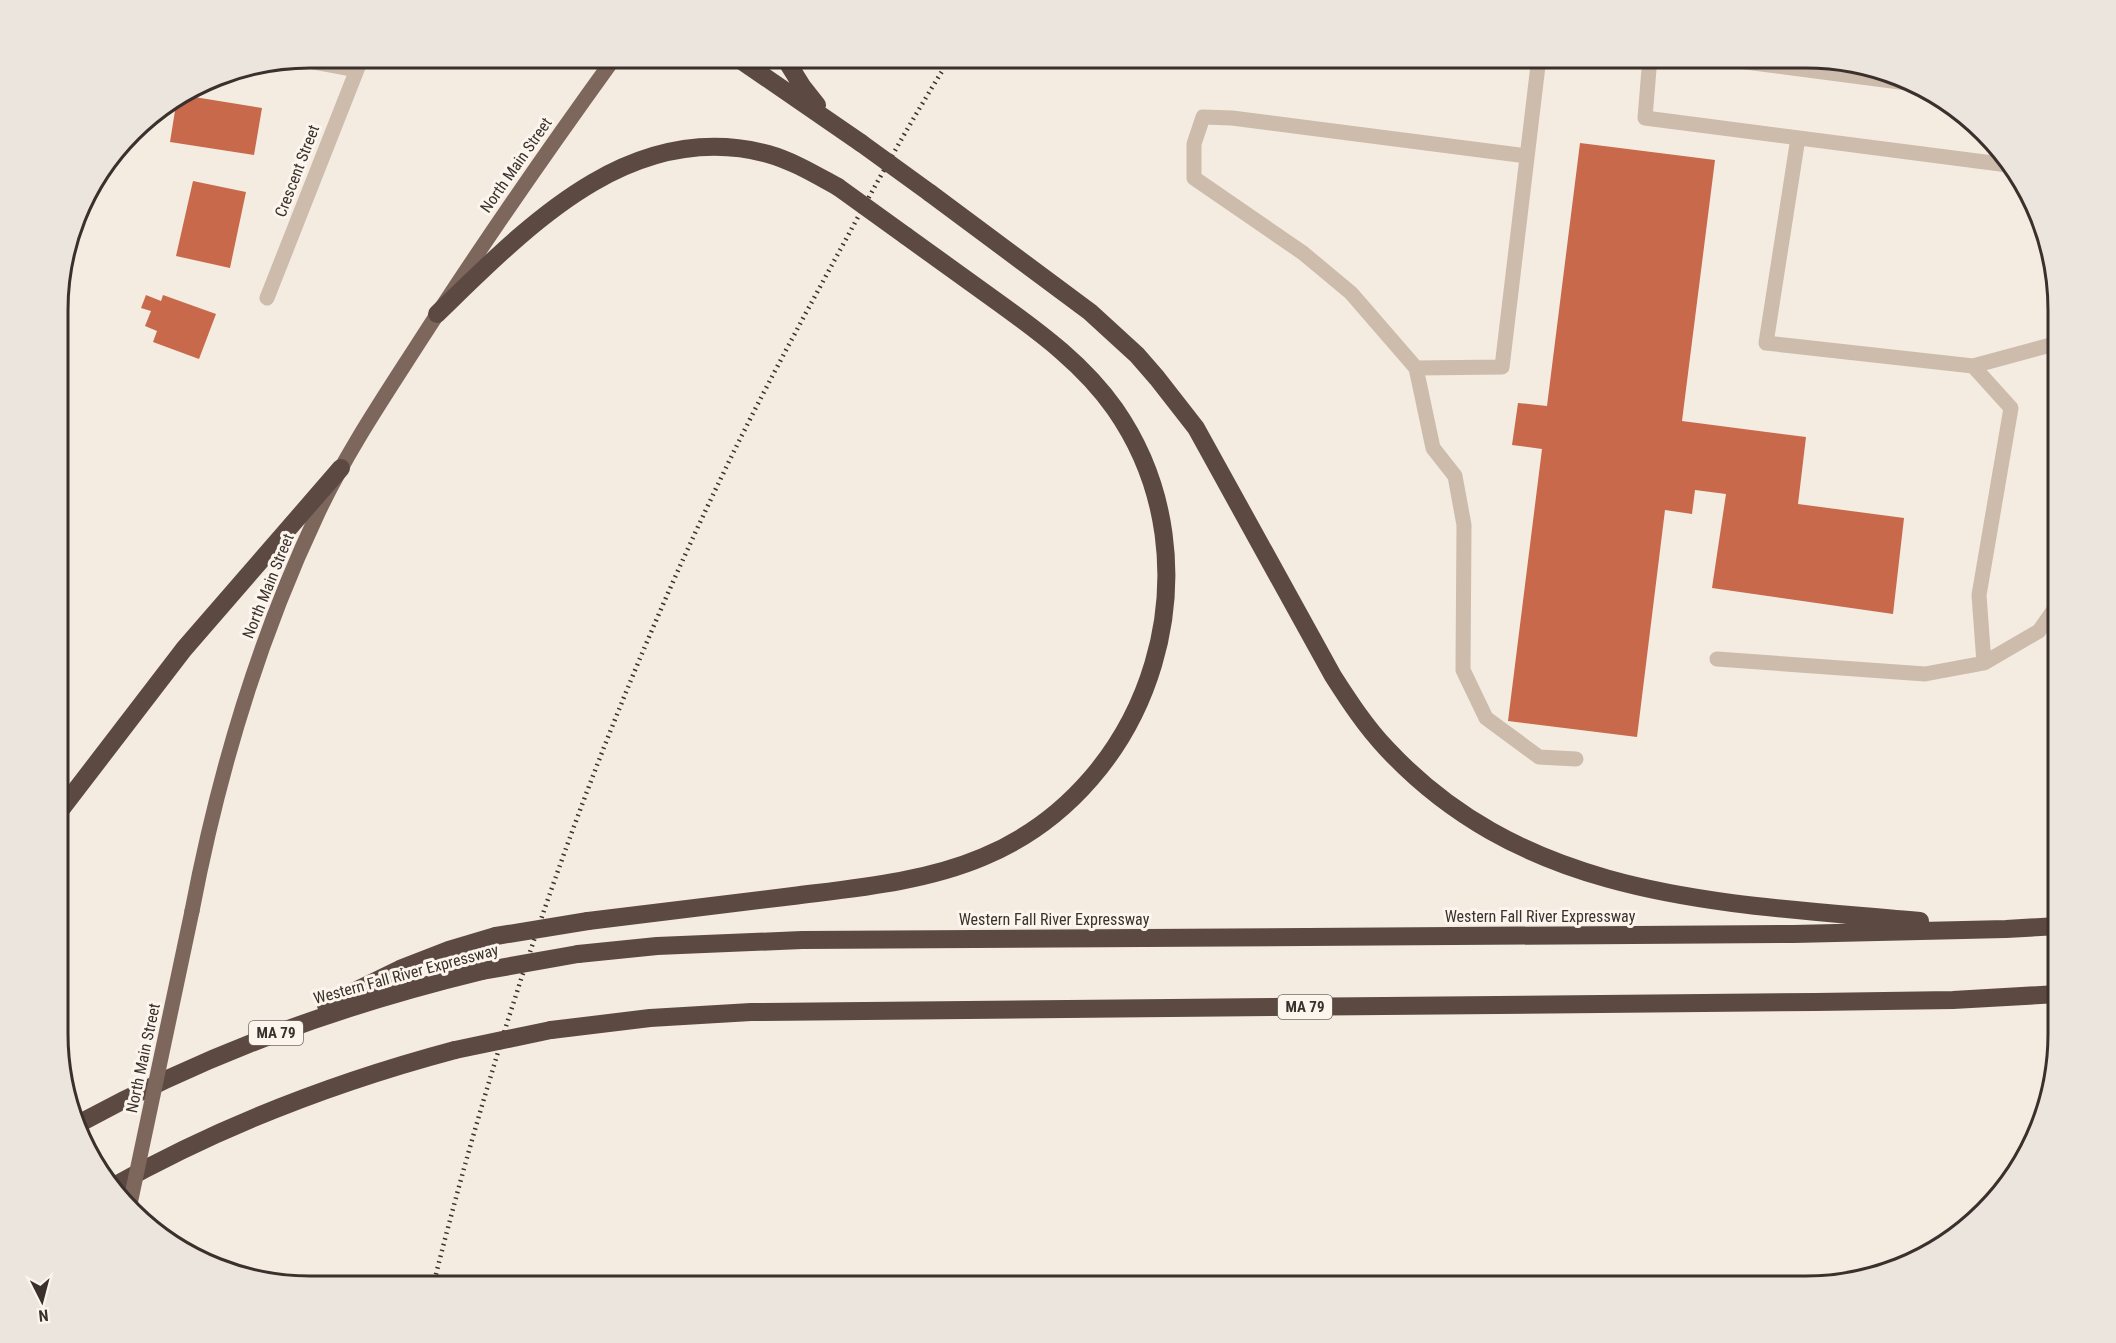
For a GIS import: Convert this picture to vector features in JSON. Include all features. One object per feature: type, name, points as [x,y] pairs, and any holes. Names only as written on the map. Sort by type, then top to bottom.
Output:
[{"type":"highway","points":[[752,68],[833,122],[1090,312],[1137,355],[1196,428],[1333,676],[1356,712],[1386,749],[1419,780],[1453,807],[1488,830],[1528,851],[1580,872],[1655,892],[1744,905],[2006,929]]},
{"type":"highway","points":[[791,68],[802,86],[833,122]]},
{"type":"highway","points":[[248,1043],[400,969],[449,950],[496,936],[588,921],[884,883],[935,873],[981,858],[1023,837],[1059,810],[1089,780],[1109,756],[1137,709],[1159,647],[1166,602],[1164,532],[1151,482],[1116,411],[1100,390],[1062,351],[838,187],[794,164],[745,149],[696,149],[672,152],[623,166],[551,210],[525,231],[437,314]]},
{"type":"highway","points":[[68,800],[184,649],[341,468]]},
{"type":"highway","name":"Western Fall River Expressway","points":[[84,1121],[186,1069],[248,1043],[314,1018],[385,996],[482,971],[578,954],[657,946],[802,940],[1793,934],[2048,927]]},
{"type":"highway","name":"MA 79","points":[[118,1183],[206,1138],[275,1108],[339,1084],[454,1050],[551,1030],[681,1015],[775,1011],[1953,1000],[2048,995]]},
{"type":"main road","name":"North Main Street","points":[[131,1198],[201,864],[214,812],[251,680],[294,568],[317,515],[371,416],[525,184],[607,68]]},
{"type":"street","name":"Crescent Street","points":[[267,298],[357,68]]},
{"type":"street","points":[[1416,368],[1502,368],[1538,68]]},
{"type":"street","points":[[1649,68],[1645,118],[2000,164]]},
{"type":"street","points":[[1527,156],[1232,118],[1203,117],[1194,144],[1194,178],[1303,253],[1351,293],[1416,368],[1432,448],[1455,476],[1464,525],[1463,670],[1486,718],[1539,758],[1576,759]]},
{"type":"street","points":[[1798,138],[1766,343],[1973,366],[2048,346]]},
{"type":"street","points":[[1973,366],[2011,408],[1979,595],[1984,663]]},
{"type":"street","points":[[1717,659],[1925,674],[1984,663],[2039,631],[2048,618]]},
{"type":"building","points":[[193,97],[262,108],[254,155],[170,142],[175,108]]},
{"type":"building","points":[[1580,143],[1715,160],[1682,421],[1806,437],[1798,504],[1904,518],[1893,614],[1712,588],[1726,494],[1695,490],[1692,514],[1665,510],[1637,737],[1508,721],[1542,449],[1512,445],[1518,403],[1547,406]]},
{"type":"building","points":[[193,181],[246,192],[230,268],[176,256]]},
{"type":"building","points":[[146,295],[161,301],[163,295],[216,314],[199,359],[153,342],[157,331],[145,326],[151,311],[141,308]]},
{"type":"railway","points":[[436,1276],[460,1182],[522,976],[594,772],[634,672],[677,573],[758,404],[884,170],[944,68]]}]
